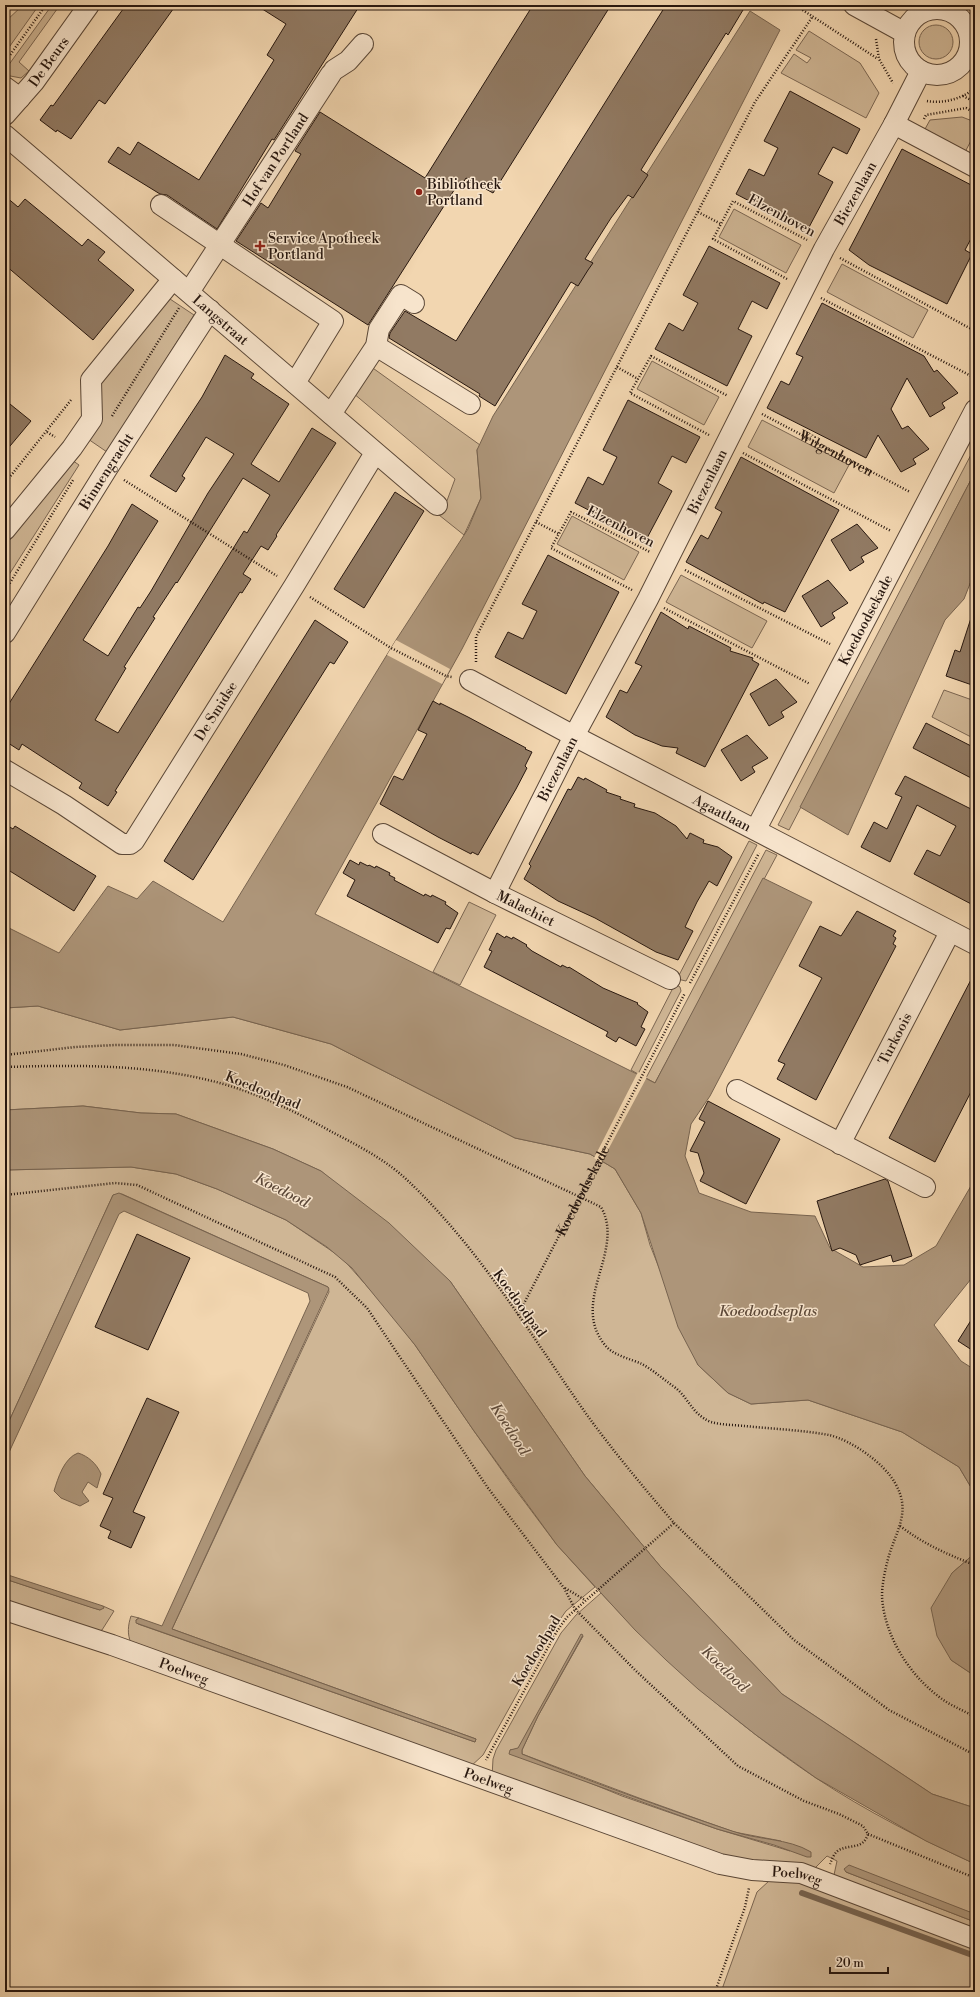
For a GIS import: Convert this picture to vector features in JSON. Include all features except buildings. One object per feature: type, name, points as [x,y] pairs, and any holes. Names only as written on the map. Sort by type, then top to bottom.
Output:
[{"type":"street","name":"De Beurs","points":[[5,115],[13,92],[89,5]]},
{"type":"street","points":[[854,5],[905,33]]},
{"type":"street","points":[[936,8],[955,9],[969,33],[970,62],[946,74],[933,74],[922,71],[914,66],[907,55],[904,42],[908,25],[920,13],[936,8]]},
{"type":"street","name":"Hof van Portland","points":[[189,292],[332,72],[348,61],[363,44]]},
{"type":"street","name":"Biezenlaan","points":[[495,893],[574,736],[648,599],[824,249],[922,71]]},
{"type":"street","points":[[894,124],[975,167]]},
{"type":"street","name":"Langstraat","points":[[5,135],[437,505]]},
{"type":"street","points":[[161,206],[333,321],[295,383]]},
{"type":"street","points":[[5,530],[72,448],[92,419],[91,380],[173,278]]},
{"type":"street","points":[[331,414],[376,346],[379,329],[401,295],[414,303]]},
{"type":"street","name":"Binnengracht","points":[[5,633],[107,469],[210,310]]},
{"type":"street","points":[[376,346],[470,404]]},
{"type":"street","name":"Koedoodsekade","points":[[756,829],[975,410]]},
{"type":"street","name":"De Smidse","points":[[5,770],[64,805],[122,844],[130,844],[134,841],[294,586],[375,452]]},
{"type":"street","name":"Agaatlaan","points":[[470,680],[574,736],[756,829],[975,944]]},
{"type":"street","name":"Malachiet","points":[[383,834],[495,893],[670,979]]},
{"type":"street","name":"Turkoois","points":[[840,1144],[950,932]]},
{"type":"street","points":[[737,1090],[925,1188]]},
{"type":"street","name":"Poelweg","points":[[5,1610],[112,1646],[720,1864],[752,1870],[801,1873],[975,1939]]},
{"type":"path","points":[[5,62],[46,5]]},
{"type":"path","points":[[795,5],[878,59]]},
{"type":"path","points":[[470,680],[476,664],[476,637],[756,102],[813,16]]},
{"type":"path","points":[[975,88],[963,96],[975,102]]},
{"type":"path","points":[[917,136],[926,115],[966,108],[975,113]]},
{"type":"path","name":"Elzenhoven","points":[[804,289],[714,239],[733,201],[824,249]]},
{"type":"path","points":[[698,212],[722,224]]},
{"type":"path","points":[[824,249],[975,330]]},
{"type":"path","points":[[804,289],[975,378]]},
{"type":"path","points":[[745,405],[651,356],[630,393],[908,540]]},
{"type":"path","points":[[617,367],[638,379]]},
{"type":"path","points":[[5,483],[75,396],[91,380]]},
{"type":"path","name":"Wilgenhoven","points":[[745,405],[928,501]]},
{"type":"path","points":[[47,432],[72,448]]},
{"type":"path","points":[[107,469],[391,648],[446,676]]},
{"type":"path","name":"Elzenhoven","points":[[648,599],[552,548],[571,512],[667,560]]},
{"type":"path","points":[[536,522],[559,534]]},
{"type":"path","points":[[667,560],[848,654]]},
{"type":"path","points":[[648,599],[827,693]]},
{"type":"path","points":[[5,1055],[75,1046],[116,1045],[180,1046],[241,1054],[284,1065],[347,1087],[601,1207],[606,1222],[606,1248],[592,1311],[596,1333],[607,1348],[643,1365],[678,1389],[694,1412],[712,1422],[831,1435],[868,1453],[882,1466],[894,1480],[902,1495],[904,1507],[888,1560],[882,1596],[890,1632],[912,1672],[947,1702],[975,1717]]},
{"type":"path","name":"Koedoodpad","points":[[5,1067],[59,1065],[112,1067],[164,1072],[209,1080],[253,1095],[318,1124],[364,1149],[403,1176],[431,1204],[460,1237],[518,1315],[588,1416],[629,1470],[674,1523],[575,1609],[557,1631],[477,1778]]},
{"type":"path","name":"Koedoodsekade","points":[[518,1315],[647,1066]]},
{"type":"path","points":[[5,1195],[114,1182],[137,1185],[336,1277],[367,1308],[488,1488],[564,1588],[575,1609],[635,1670],[738,1766],[804,1801],[839,1814],[863,1826],[868,1834],[975,1878]]},
{"type":"path","points":[[674,1523],[794,1640],[889,1710],[975,1755]]},
{"type":"path","points":[[899,1526],[920,1541],[942,1552],[975,1565]]},
{"type":"path","points":[[564,1588],[585,1600]]},
{"type":"path","points":[[834,1855],[839,1850],[858,1846],[866,1840],[868,1834]]},
{"type":"path","points":[[716,1992],[745,1907],[752,1870]]},
{"type":"shaded area","points":[[23,5],[39,5],[5,53],[5,22]]},
{"type":"shaded area","points":[[52,5],[60,5],[19,62],[29,71],[21,78],[5,75],[5,70]]},
{"type":"shaded area","points":[[933,25],[939,25],[943,26],[950,32],[953,42],[952,49],[946,56],[939,59],[933,59],[929,58],[922,52],[919,45],[919,39],[920,35],[926,28]]},
{"type":"shaded area","points":[[809,31],[860,63],[879,93],[866,118],[781,73],[794,54],[807,63],[811,58],[796,50]]},
{"type":"shaded area","points":[[962,117],[975,122],[975,138],[973,137],[965,152],[925,129],[930,120]]},
{"type":"shaded area","points":[[734,209],[801,245],[786,273],[719,237]]},
{"type":"shaded area","points":[[842,264],[928,310],[913,338],[827,292]]},
{"type":"shaded area","points":[[164,295],[194,315],[107,452],[88,439],[95,383]]},
{"type":"shaded area","points":[[652,361],[719,397],[704,425],[637,389]]},
{"type":"shaded area","points":[[370,366],[480,445],[477,450],[481,498],[464,535],[439,515],[445,506],[455,479],[353,393]]},
{"type":"shaded area","points":[[762,420],[849,465],[834,493],[748,447]]},
{"type":"shaded area","points":[[975,447],[975,472],[789,830],[778,825]]},
{"type":"shaded area","points":[[69,458],[79,465],[5,581],[5,538]]},
{"type":"shaded area","points":[[572,516],[639,552],[624,580],[557,544]]},
{"type":"shaded area","points":[[681,575],[767,621],[752,648],[666,602]]},
{"type":"shaded area","points":[[944,690],[975,701],[975,739],[932,717]]},
{"type":"shaded area","points":[[749,841],[757,845],[686,981],[677,979]]},
{"type":"shaded area","points":[[766,850],[777,855],[655,1083],[646,1078]]},
{"type":"shaded area","points":[[469,902],[496,915],[460,985],[433,972]]},
{"type":"shaded area","points":[[675,984],[680,987],[681,991],[638,1074],[631,1070]]},
{"type":"shaded area","points":[[38,1006],[120,1030],[233,1017],[331,1044],[515,1138],[590,1154],[615,1169],[641,1213],[650,1245],[698,1365],[728,1393],[751,1404],[808,1400],[902,1432],[959,1467],[975,1494],[975,1553],[952,1573],[951,1660],[975,1676],[975,1808],[932,1794],[782,1694],[660,1566],[585,1476],[450,1281],[321,1171],[273,1149],[176,1114],[141,1113],[83,1106],[5,1110],[5,1008]]},
{"type":"shaded area","points":[[131,1167],[176,1174],[217,1189],[286,1220],[342,1258],[389,1311],[415,1345],[515,1489],[557,1545],[595,1587],[566,1611],[554,1628],[483,1755],[469,1768],[131,1643],[130,1640],[128,1630],[131,1616],[139,1618],[136,1620],[138,1624],[475,1742],[476,1739],[172,1629],[329,1292],[328,1287],[122,1194],[113,1195],[5,1430],[5,1170]]},
{"type":"shaded area","points":[[5,1579],[100,1610],[103,1606],[114,1611],[102,1630],[97,1632],[5,1605]]},
{"type":"shaded area","points":[[601,1593],[650,1644],[676,1668],[758,1737],[816,1778],[874,1813],[914,1835],[975,1864],[975,1914],[845,1869],[846,1872],[975,1922],[975,1935],[834,1875],[837,1861],[827,1856],[815,1868],[738,1861],[492,1777],[493,1759],[496,1750],[561,1633],[576,1615]],"holes":[[[583,1636],[538,1716],[522,1750],[522,1754],[734,1832],[781,1841],[790,1851],[717,1829],[622,1796],[510,1750],[518,1749]]]},
{"type":"shaded area","points":[[790,1878],[975,1945],[975,1992],[721,1992],[757,1892],[769,1881]]},
{"type":"water","name":"Koedoodseplas","points":[[750,11],[780,30],[462,649],[315,914],[655,1083],[763,878],[812,902],[710,1096],[691,1124],[685,1156],[699,1193],[751,1212],[815,1216],[830,1248],[863,1267],[904,1265],[936,1246],[975,1179],[975,1274],[934,1325],[961,1361],[975,1370],[975,1494],[959,1467],[902,1432],[808,1400],[751,1404],[728,1393],[698,1365],[678,1327],[641,1213],[615,1169],[590,1154],[515,1138],[331,1044],[233,1017],[120,1030],[38,1006],[5,1008],[5,926],[59,953],[108,886],[137,899],[153,881],[223,922],[396,640],[468,529],[481,498],[477,450],[493,416]]},
{"type":"water","points":[[975,472],[975,571],[964,599],[945,620],[848,835],[800,807]]},
{"type":"water","name":"Koedood","points":[[83,1106],[141,1113],[176,1114],[273,1149],[321,1171],[389,1223],[450,1281],[585,1476],[660,1566],[782,1694],[932,1794],[975,1808],[975,1864],[926,1841],[816,1778],[756,1735],[698,1689],[666,1660],[635,1630],[557,1545],[474,1431],[415,1345],[352,1268],[327,1247],[286,1220],[217,1189],[176,1174],[131,1167],[5,1170],[5,1110]]},
{"type":"water","points":[[119,1193],[328,1287],[329,1289],[172,1629],[476,1739],[475,1742],[136,1623],[136,1620],[139,1618],[162,1626],[310,1301],[308,1293],[124,1211],[119,1214],[5,1461],[5,1430],[113,1195]]},
{"type":"water","points":[[78,1453],[92,1461],[101,1474],[97,1488],[88,1482],[82,1492],[89,1501],[80,1506],[61,1498],[54,1491],[65,1464],[69,1459]]},
{"type":"water","points":[[975,1553],[975,1676],[951,1660],[937,1636],[931,1608],[952,1573]]},
{"type":"water","points":[[5,1574],[103,1606],[104,1608],[100,1610],[93,1608],[5,1579]]},
{"type":"water","points":[[581,1634],[583,1635],[538,1716],[522,1750],[522,1754],[626,1794],[732,1831],[802,1847],[811,1852],[811,1857],[717,1829],[509,1754],[510,1750],[518,1748]]},
{"type":"water","points":[[849,1865],[975,1914],[975,1922],[846,1872],[844,1869]]},
{"type":"pier","points":[[396,640],[450,669],[442,684],[387,655]]},
{"type":"pier","points":[[638,1072],[647,1077],[601,1163],[594,1158]]},
{"type":"waterway","points":[[802,1893],[975,1956]]},
{"type":"place","name":"Bibliotheek Portland","points":[[419,192]]},
{"type":"place","name":"Service Apotheek Portland","points":[[260,246]]}]
